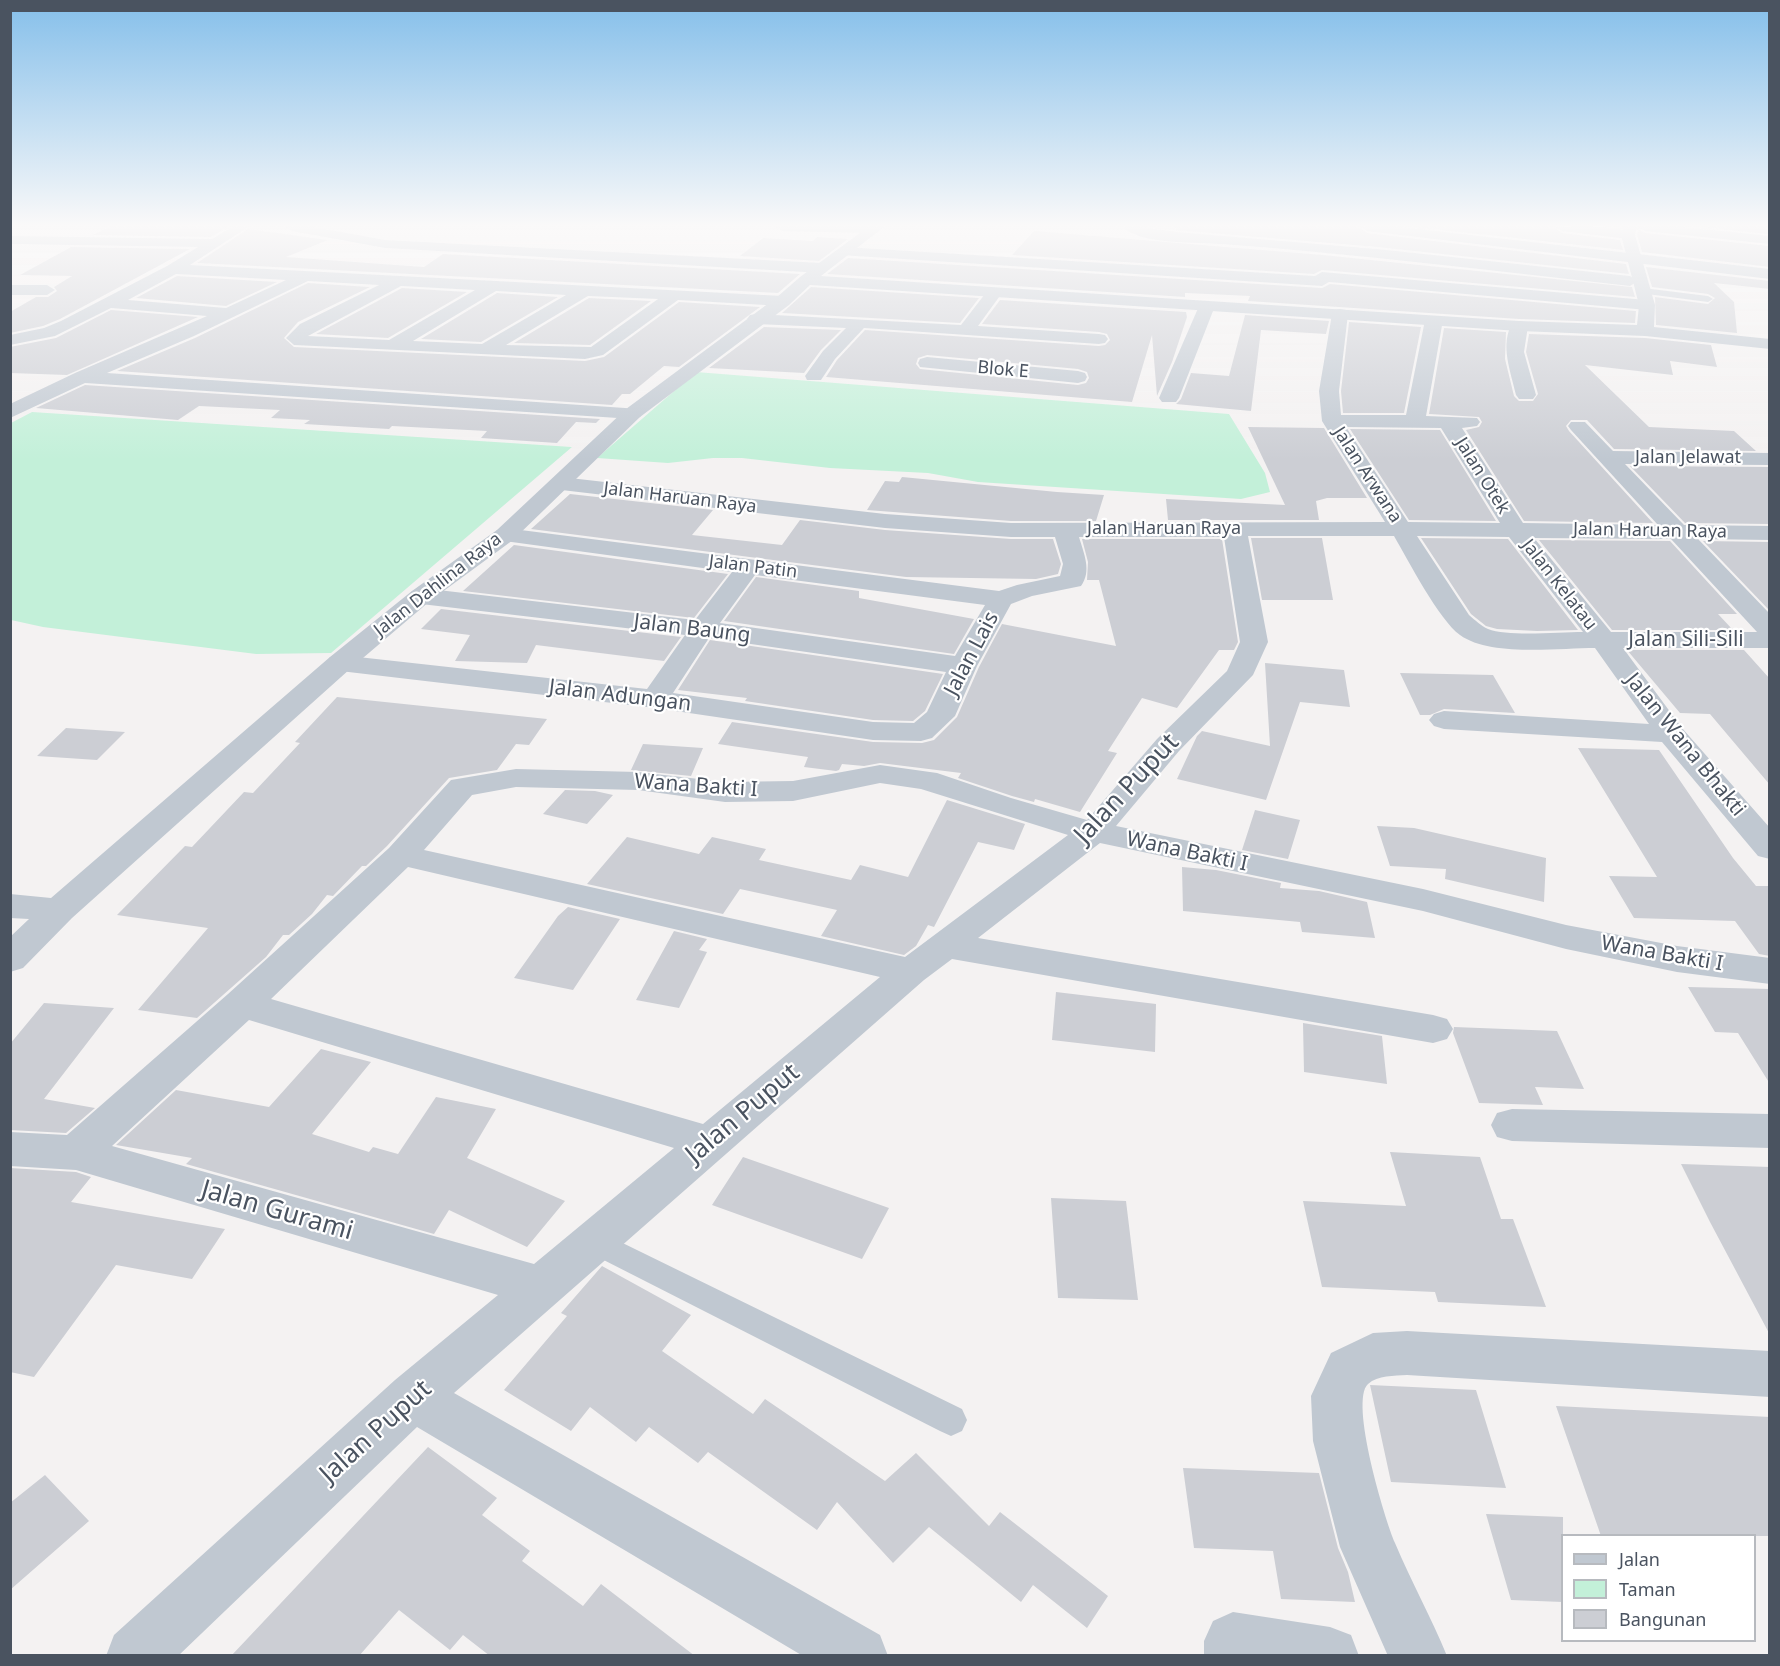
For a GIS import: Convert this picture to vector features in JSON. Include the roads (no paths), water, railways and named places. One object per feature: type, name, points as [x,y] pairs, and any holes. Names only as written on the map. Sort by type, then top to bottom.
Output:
[{"type":"street","points":[[10,340],[49,332],[106,305]]},
{"type":"street","points":[[130,305],[230,313]]},
{"type":"street","points":[[10,412],[82,377],[247,305]]},
{"type":"street","points":[[352,305],[306,328],[296,338],[300,341],[571,355],[597,351],[661,305]]},
{"type":"street","points":[[393,345],[460,305]]},
{"type":"street","points":[[485,350],[561,305]]},
{"type":"street","name":"Jalan Dahlina Raya","points":[[10,959],[59,910],[340,663],[421,596],[505,535],[633,413],[775,305]]},
{"type":"street","points":[[959,330],[983,305]]},
{"type":"street","points":[[1186,305],[1519,326],[1645,331],[1770,344]]},
{"type":"street","points":[[1644,305],[1645,331]]},
{"type":"street","points":[[1169,398],[1207,306]]},
{"type":"street","name":"Jalan Arwana","points":[[1340,314],[1329,391],[1332,421],[1459,620],[1481,636],[1503,640],[1603,640]]},
{"type":"street","points":[[756,319],[860,323],[1099,339]]},
{"type":"street","points":[[1332,421],[1415,421],[1434,320]]},
{"type":"street","points":[[10,322],[67,324]]},
{"type":"street","points":[[814,376],[860,323]]},
{"type":"street","points":[[1519,326],[1515,352],[1526,396]]},
{"type":"street","name":"Blok E","points":[[959,330],[924,368],[1078,377]]},
{"type":"street","points":[[82,377],[633,413]]},
{"type":"street","name":"Jalan Otek","points":[[1415,421],[1459,422],[1516,530]]},
{"type":"street","name":"Jalan Sili-Sili","points":[[1578,426],[1767,627]]},
{"type":"street","name":"Jalan Jelawat","points":[[1607,457],[1770,459]]},
{"type":"street","name":"Jalan Haruan Raya","points":[[561,484],[885,521],[1011,530],[1402,529],[1770,533]]},
{"type":"street","name":"Jalan Puput","points":[[135,1656],[413,1397],[594,1241],[911,971],[1094,831],[1168,745],[1239,675],[1254,642],[1235,529]]},
{"type":"street","name":"Jalan Lais","points":[[900,733],[921,732],[940,716],[963,666],[1001,599],[1026,590],[1072,580],[1076,564],[1065,530]]},
{"type":"street","name":"Jalan Kelatau","points":[[1516,530],[1603,640]]},
{"type":"street","name":"Jalan Patin","points":[[505,535],[1001,599]]},
{"type":"street","points":[[655,699],[702,629],[749,566]]},
{"type":"street","name":"Jalan Baung","points":[[421,596],[702,629],[963,666]]},
{"type":"street","name":"Jalan Sili-Sili","points":[[1603,640],[1767,627]]},
{"type":"street","name":"Jalan Wana Bhakti","points":[[1603,640],[1671,734],[1770,849]]},
{"type":"street","name":"Jalan Adungan","points":[[340,663],[655,699],[900,733]]},
{"type":"street","points":[[1443,720],[1671,734]]},
{"type":"street","name":"Wana Bakti I","points":[[401,855],[462,787],[516,778],[561,777],[638,782],[724,792],[793,791],[880,774],[926,780],[1000,805],[1094,831],[1423,900],[1566,937],[1677,959],[1770,971]]},
{"type":"street","points":[[76,1153],[242,1004],[401,855],[911,971]]},
{"type":"street","points":[[10,906],[59,910]]},
{"type":"street","points":[[945,945],[1433,1029]]},
{"type":"street","points":[[242,1004],[709,1143]]},
{"type":"street","points":[[1512,1125],[1770,1131]]},
{"type":"street","name":"Jalan Gurami","points":[[10,1149],[76,1153],[541,1287]]},
{"type":"street","points":[[1418,1656],[1368,1547],[1339,1441],[1336,1396],[1349,1369],[1373,1355],[1407,1353],[1770,1374]]},
{"type":"street","points":[[413,1397],[859,1656]]},
{"type":"street","points":[[1233,1656],[1233,1641],[1330,1656]]},
{"type":"lane","points":[[594,1241],[951,1420]]}]
